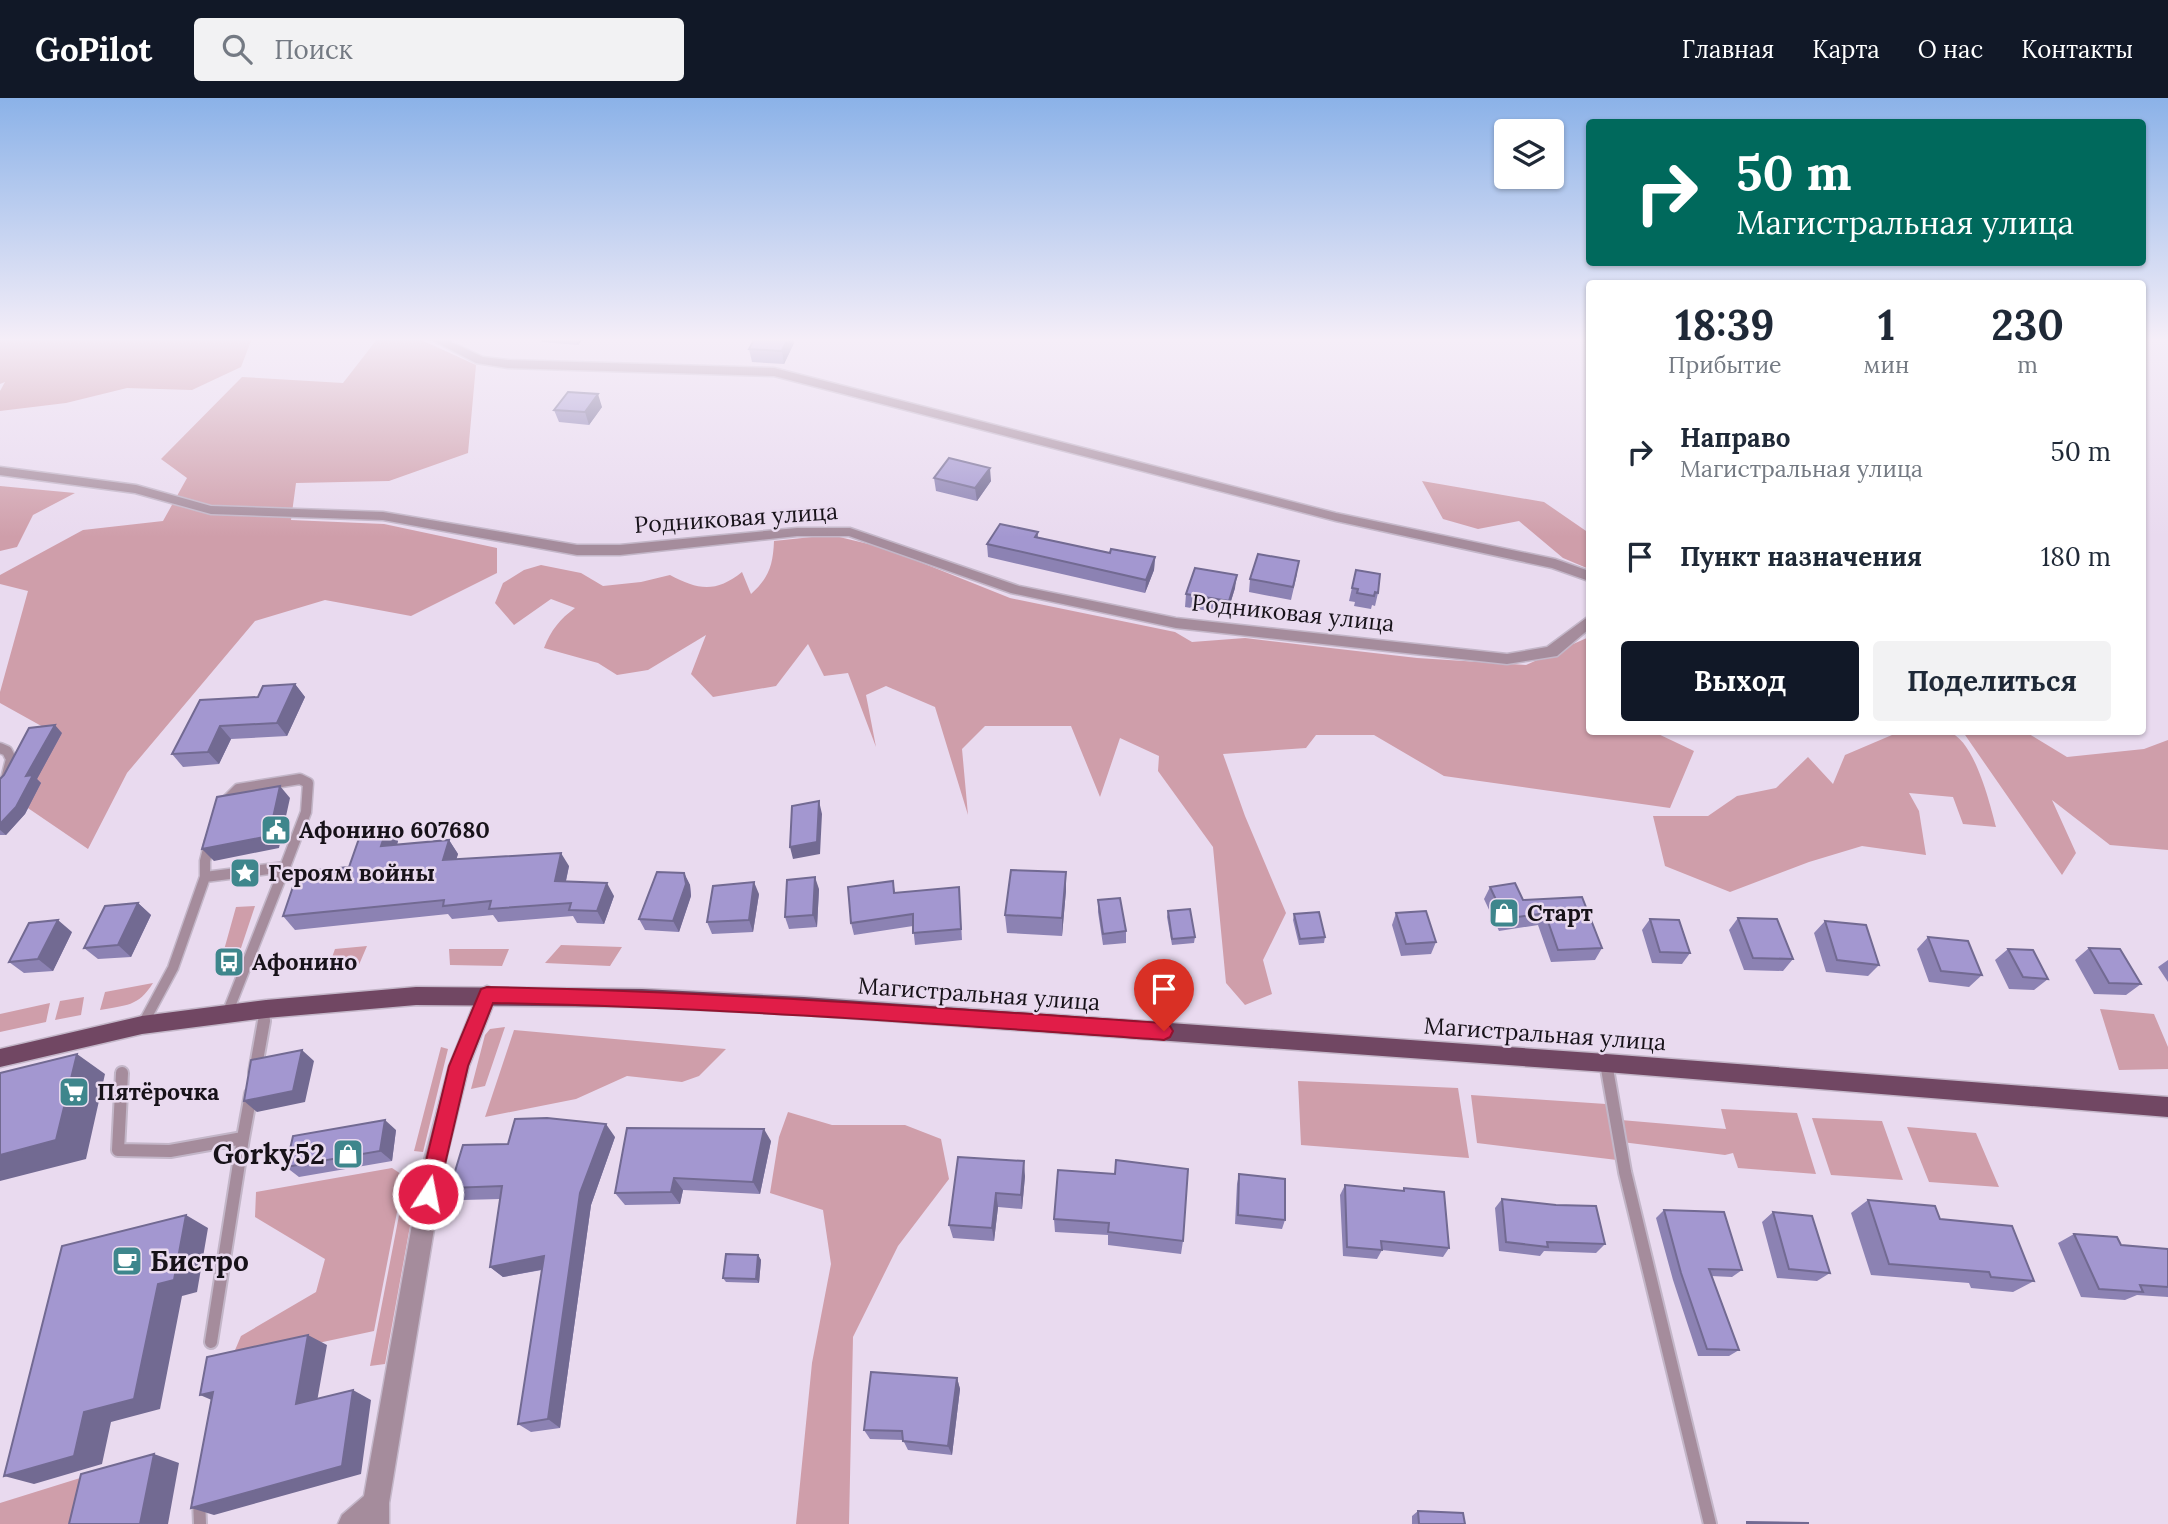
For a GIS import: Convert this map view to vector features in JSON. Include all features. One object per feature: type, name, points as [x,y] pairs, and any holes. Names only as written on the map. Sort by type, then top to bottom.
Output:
[{"type":"main road","name":"Магистральная улица","points":[[0,1058],[142,1025],[266,1009],[416,996],[642,998],[804,1006],[1606,1063],[2168,1107]]},
{"type":"street","points":[[900,405],[1336,517],[1555,564],[1586,575]]},
{"type":"street","name":"Родниковая улица","points":[[0,471],[136,489],[211,510],[383,516],[577,550],[620,550],[797,532],[849,532],[1016,590],[1176,624],[1507,659],[1551,652],[1586,623]]},
{"type":"street","points":[[351,1524],[376,1514],[433,1168],[458,1066],[487,995]]},
{"type":"lane","points":[[0,748],[7,751],[11,759],[6,779],[0,788]]},
{"type":"lane","points":[[217,817],[220,806],[238,789],[300,779],[308,783],[310,789],[301,824],[227,1014]]},
{"type":"lane","points":[[142,1025],[173,968],[205,877],[205,862],[214,828]]},
{"type":"lane","points":[[205,877],[285,867]]},
{"type":"lane","points":[[211,1342],[266,1009]]},
{"type":"lane","points":[[1606,1063],[1625,1172],[1710,1524]]},
{"type":"lane","points":[[121,1073],[118,1150],[170,1152],[243,1138]]},
{"type":"lane","points":[[200,1489],[200,1524]]},
{"type":"shaded area","points":[[0,405],[53,405],[0,411]]},
{"type":"shaded area","points":[[215,405],[472,405],[468,453],[389,481],[296,483],[291,520],[384,524],[497,548],[497,573],[411,616],[325,600],[255,621],[127,773],[88,849],[22,804],[45,728],[0,703],[0,692],[28,591],[0,584],[0,575],[83,530],[163,521],[187,478],[161,459]]},
{"type":"shaded area","points":[[1422,481],[1544,502],[1586,531],[1586,568],[1563,558],[1519,521],[1478,529],[1443,519]]},
{"type":"shaded area","points":[[0,486],[75,493],[33,515],[17,547],[0,551]]},
{"type":"shaded area","points":[[831,535],[885,548],[1010,598],[1175,632],[1192,642],[1245,638],[1417,658],[1526,665],[1586,638],[1586,735],[1660,735],[1694,751],[1670,808],[1444,776],[1374,735],[1316,735],[1306,748],[1223,754],[1245,816],[1286,913],[1263,960],[1272,994],[1245,1005],[1226,983],[1213,847],[1158,771],[1159,756],[1120,738],[1100,797],[1071,726],[985,726],[962,749],[968,815],[935,707],[886,686],[866,695],[876,747],[848,673],[824,676],[808,644],[776,686],[713,697],[691,674],[706,635],[648,670],[617,675],[598,663],[544,648],[556,625],[575,608],[551,599],[514,625],[495,603],[503,583],[524,570],[541,565],[581,573],[603,586],[641,582],[670,575],[689,584],[707,587],[724,583],[742,572],[751,594],[769,570],[774,541]]},
{"type":"shaded area","points":[[1892,735],[1953,735],[1966,746],[1980,773],[1996,827],[1963,824],[1953,797],[1909,793],[1919,811],[1926,855],[1862,846],[1809,862],[1730,892],[1665,866],[1653,816],[1708,816],[1737,796],[1776,788],[1808,757],[1833,784],[1845,755]]},
{"type":"shaded area","points":[[1965,735],[2031,735],[2067,757],[2144,749],[2168,740],[2168,850],[2110,845],[2052,800],[2076,853],[2062,875]]},
{"type":"shaded area","points":[[255,906],[240,951],[224,950],[236,907]]},
{"type":"shaded area","points":[[561,945],[622,947],[610,966],[545,963]]},
{"type":"shaded area","points":[[367,946],[358,967],[327,971],[335,949]]},
{"type":"shaded area","points":[[449,949],[509,949],[502,966],[450,965]]},
{"type":"shaded area","points":[[153,983],[136,1001],[100,1010],[105,992]]},
{"type":"shaded area","points":[[84,997],[81,1015],[55,1020],[60,1001]]},
{"type":"shaded area","points":[[50,1003],[46,1022],[0,1032],[0,1014]]},
{"type":"shaded area","points":[[2100,1009],[2154,1014],[2168,1047],[2168,1069],[2119,1070]]},
{"type":"shaded area","points":[[505,1027],[485,1086],[471,1089],[485,1035],[490,1029]]},
{"type":"shaded area","points":[[514,1030],[726,1049],[699,1076],[682,1082],[627,1076],[576,1099],[485,1117]]},
{"type":"shaded area","points":[[441,1047],[448,1049],[423,1152],[414,1151]]},
{"type":"shaded area","points":[[1298,1081],[1458,1088],[1469,1158],[1301,1145]]},
{"type":"shaded area","points":[[1471,1095],[1606,1104],[1609,1119],[1726,1129],[1721,1109],[1797,1113],[1816,1174],[1738,1168],[1733,1153],[1725,1155],[1614,1141],[1617,1160],[1477,1143]]},
{"type":"shaded area","points":[[788,1112],[832,1125],[905,1125],[941,1139],[949,1179],[898,1246],[853,1337],[849,1524],[796,1524],[812,1363],[831,1264],[823,1210],[770,1193],[779,1137]]},
{"type":"shaded area","points":[[1812,1118],[1882,1121],[1903,1180],[1831,1175]]},
{"type":"shaded area","points":[[1907,1127],[1976,1133],[1999,1187],[1929,1182]]},
{"type":"shaded area","points":[[392,1168],[404,1176],[374,1331],[230,1362],[241,1336],[316,1292],[325,1259],[255,1217],[256,1192]]},
{"type":"shaded area","points":[[407,1200],[414,1204],[385,1364],[370,1366],[401,1205]]},
{"type":"shaded area","points":[[109,1469],[96,1524],[0,1524],[0,1503]]},
{"type":"building","points":[[558,405],[590,405],[585,412],[554,410]]},
{"type":"building","points":[[949,458],[990,468],[975,488],[934,478]]},
{"type":"building","points":[[1000,524],[1038,532],[1035,537],[1110,553],[1111,549],[1155,557],[1146,580],[987,544]]},
{"type":"building","points":[[1258,554],[1299,561],[1293,587],[1250,579]]},
{"type":"building","points":[[1195,568],[1237,575],[1229,601],[1186,594]]},
{"type":"building","points":[[1356,570],[1380,574],[1378,593],[1375,592],[1374,596],[1357,593],[1358,589],[1352,588]]},
{"type":"building","points":[[295,684],[277,723],[220,726],[208,752],[172,754],[200,700],[258,697],[263,686]]},
{"type":"building","points":[[55,725],[26,776],[33,775],[16,807],[0,824],[0,779],[29,728]]},
{"type":"building","points":[[280,786],[269,836],[202,849],[217,797]]},
{"type":"building","points":[[819,801],[817,842],[790,847],[792,806]]},
{"type":"building","points":[[387,828],[381,846],[449,840],[443,860],[561,853],[555,881],[607,883],[597,911],[569,910],[571,903],[489,909],[491,901],[443,906],[444,900],[283,916],[298,872],[349,867],[362,830]]},
{"type":"building","points":[[1011,870],[1066,872],[1062,918],[1005,915]]},
{"type":"building","points":[[657,872],[684,873],[686,884],[673,921],[639,919]]},
{"type":"building","points":[[815,877],[813,915],[785,917],[787,880]]},
{"type":"building","points":[[893,881],[894,893],[959,887],[961,929],[913,933],[913,914],[851,923],[848,887]]},
{"type":"building","points":[[754,882],[749,920],[707,922],[713,886]]},
{"type":"building","points":[[1515,883],[1523,900],[1582,897],[1602,948],[1558,950],[1545,913],[1505,919],[1490,887]]},
{"type":"building","points":[[1120,898],[1126,931],[1103,934],[1098,900]]},
{"type":"building","points":[[138,903],[118,945],[84,948],[105,906]]},
{"type":"building","points":[[1190,909],[1195,937],[1172,939],[1168,911]]},
{"type":"building","points":[[1426,911],[1436,942],[1406,944],[1396,913]]},
{"type":"building","points":[[1319,912],[1325,937],[1300,939],[1294,914]]},
{"type":"building","points":[[1738,918],[1777,919],[1793,959],[1753,958]]},
{"type":"building","points":[[1650,919],[1679,920],[1690,953],[1660,952]]},
{"type":"building","points":[[58,920],[38,959],[9,962],[29,923]]},
{"type":"building","points":[[1825,921],[1866,925],[1879,965],[1837,960]]},
{"type":"building","points":[[1928,937],[1968,941],[1982,975],[1941,971]]},
{"type":"building","points":[[2089,948],[2120,949],[2141,984],[2109,983]]},
{"type":"building","points":[[2008,949],[2033,950],[2048,979],[2023,977]]},
{"type":"building","points":[[302,1050],[293,1091],[244,1101],[251,1060]]},
{"type":"building","points":[[77,1054],[56,1140],[0,1155],[0,1073]]},
{"type":"building","points":[[547,1118],[606,1124],[580,1193],[548,1419],[518,1424],[544,1256],[490,1267],[502,1186],[450,1188],[463,1145],[508,1144],[515,1119]]},
{"type":"building","points":[[385,1120],[380,1151],[286,1167],[293,1136]]},
{"type":"building","points":[[627,1128],[764,1129],[753,1182],[674,1178],[671,1192],[615,1193]]},
{"type":"building","points":[[958,1157],[1024,1161],[1021,1195],[996,1193],[992,1228],[949,1225]]},
{"type":"building","points":[[1116,1160],[1188,1169],[1183,1241],[1108,1232],[1109,1223],[1054,1219],[1058,1170],[1115,1174]]},
{"type":"building","points":[[1239,1174],[1285,1179],[1285,1220],[1238,1215]]},
{"type":"building","points":[[1345,1185],[1444,1192],[1449,1248],[1381,1241],[1382,1250],[1347,1247]]},
{"type":"building","points":[[1502,1199],[1596,1206],[1605,1244],[1547,1242],[1548,1247],[1506,1242]]},
{"type":"building","points":[[1868,1200],[1935,1206],[1940,1219],[2012,1226],[2034,1281],[1991,1277],[1989,1272],[1889,1264]]},
{"type":"building","points":[[1664,1210],[1724,1212],[1742,1270],[1709,1269],[1739,1350],[1707,1349],[1681,1273]]},
{"type":"building","points":[[1773,1212],[1812,1216],[1830,1273],[1789,1269]]},
{"type":"building","points":[[186,1215],[174,1280],[158,1284],[134,1399],[84,1412],[74,1456],[4,1476],[62,1246]]},
{"type":"building","points":[[2074,1234],[2117,1237],[2121,1245],[2168,1249],[2168,1287],[2140,1285],[2143,1292],[2099,1289]]},
{"type":"building","points":[[726,1254],[758,1255],[756,1279],[723,1278]]},
{"type":"building","points":[[308,1335],[296,1404],[353,1390],[342,1466],[191,1508],[213,1392],[200,1395],[207,1357]]},
{"type":"building","points":[[871,1372],[957,1378],[948,1446],[903,1441],[902,1431],[864,1430]]},
{"type":"building","points":[[154,1454],[140,1524],[69,1524],[81,1474]]},
{"type":"building","points":[[1418,1511],[1463,1513],[1465,1524],[1419,1524]]},
{"type":"building","points":[[1808,1523],[1808,1524],[1747,1524]]},
{"type":"place","name":"Афонино 607680","points":[[276,830]]},
{"type":"place","name":"Героям войны","points":[[245,873]]},
{"type":"place","name":"Старт","points":[[1504,913]]},
{"type":"place","name":"Афонино","points":[[229,962]]},
{"type":"place","name":"Пятёрочка","points":[[74,1092]]},
{"type":"place","name":"Gorky52","points":[[348,1154]]},
{"type":"place","name":"Бистро","points":[[127,1261]]},
{"type":"route","points":[[428,1194],[458,1066],[487,995],[642,998],[804,1006],[1164,1031]]}]
